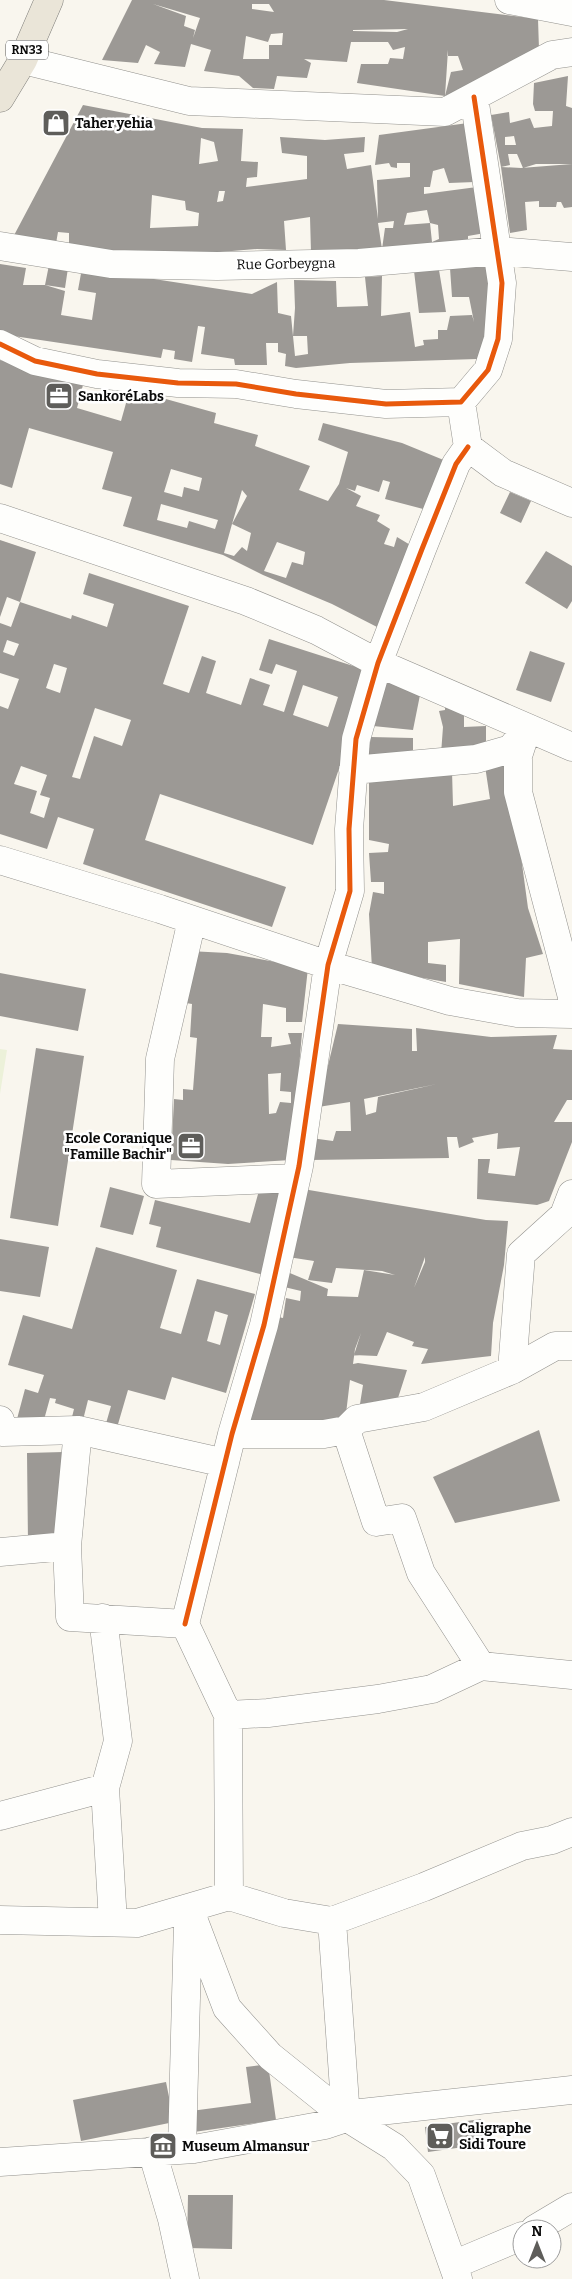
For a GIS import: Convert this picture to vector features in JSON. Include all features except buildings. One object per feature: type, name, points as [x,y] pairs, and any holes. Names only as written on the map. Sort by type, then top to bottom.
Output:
[{"type":"main road","name":"RN33","points":[[0,98],[23,60],[49,0]]},
{"type":"street","points":[[509,0],[572,12]]},
{"type":"street","points":[[23,60],[190,101],[445,112],[552,55],[572,52]]},
{"type":"street","points":[[0,344],[35,361],[97,374],[178,383],[236,384],[296,394],[386,404],[461,402],[488,370],[498,338],[502,284],[474,97]]},
{"type":"street","name":"Rue Gorbeygna","points":[[0,246],[111,264],[217,266],[359,263],[498,250],[572,257]]},
{"type":"street","points":[[229,1896],[228,1715],[185,1624],[232,1434],[264,1325],[296,1178],[328,965],[350,891],[349,829],[356,739],[378,663],[456,464],[468,447],[461,402]]},
{"type":"street","points":[[468,447],[503,473],[572,503]]},
{"type":"street","points":[[0,518],[246,601],[316,630],[378,663],[572,747]]},
{"type":"street","points":[[354,770],[476,760],[511,749],[527,728]]},
{"type":"street","points":[[527,728],[518,756],[518,792],[572,997]]},
{"type":"street","points":[[0,860],[328,965],[450,1001],[517,1013],[572,1014]]},
{"type":"street","points":[[192,920],[160,1060],[156,1184],[296,1178]]},
{"type":"street","points":[[512,1370],[521,1254],[564,1215],[572,1194]]},
{"type":"street","points":[[232,1434],[324,1434],[346,1430],[357,1419],[424,1407],[512,1370],[555,1346],[572,1346]]},
{"type":"street","points":[[0,1420],[4,1432],[78,1430],[225,1463]]},
{"type":"street","points":[[78,1430],[67,1546],[70,1616],[185,1624]]},
{"type":"street","points":[[346,1430],[376,1522],[402,1518],[421,1574],[481,1666]]},
{"type":"street","points":[[0,1552],[67,1546]]},
{"type":"street","points":[[103,1618],[118,1741],[105,1788],[113,1922]]},
{"type":"street","points":[[228,1715],[268,1713],[378,1699],[432,1689],[481,1666],[572,1675]]},
{"type":"street","points":[[0,1816],[105,1788]]},
{"type":"street","points":[[0,1920],[137,1923],[229,1896],[284,1913],[332,1921],[424,1887],[522,1846],[552,1840],[572,1832]]},
{"type":"street","points":[[189,1908],[227,2008],[270,2056],[346,2117],[394,2147],[421,2175],[455,2272],[512,2241]]},
{"type":"street","points":[[182,2150],[189,1908]]},
{"type":"street","points":[[332,1921],[346,2117]]},
{"type":"street","points":[[0,2162],[182,2150],[325,2125],[346,2117],[572,2090]]},
{"type":"street","points":[[152,2151],[172,2219],[185,2279]]},
{"type":"street","points":[[552,2219],[572,2207]]},
{"type":"green space","points":[[0,1049],[7,1050],[0,1094]]},
{"type":"cycle path","points":[[0,344],[35,361],[97,374],[178,383],[236,384],[296,394],[386,404],[461,402],[488,370],[498,339],[502,283],[474,97]]},
{"type":"cycle path","points":[[185,1624],[232,1434],[264,1325],[299,1166],[328,965],[350,891],[349,829],[356,739],[378,663],[456,464],[468,447]]},
{"type":"place","name":"Taher yehia","points":[[56,123]]},
{"type":"place","name":"SankoréLabs","points":[[59,396]]},
{"type":"place","name":"Ecole Coranique \"Famille Bachir\"","points":[[191,1146]]},
{"type":"place","name":"Caligraphe Sidi Toure","points":[[440,2136]]},
{"type":"place","name":"Museum Almansur","points":[[163,2146]]}]
